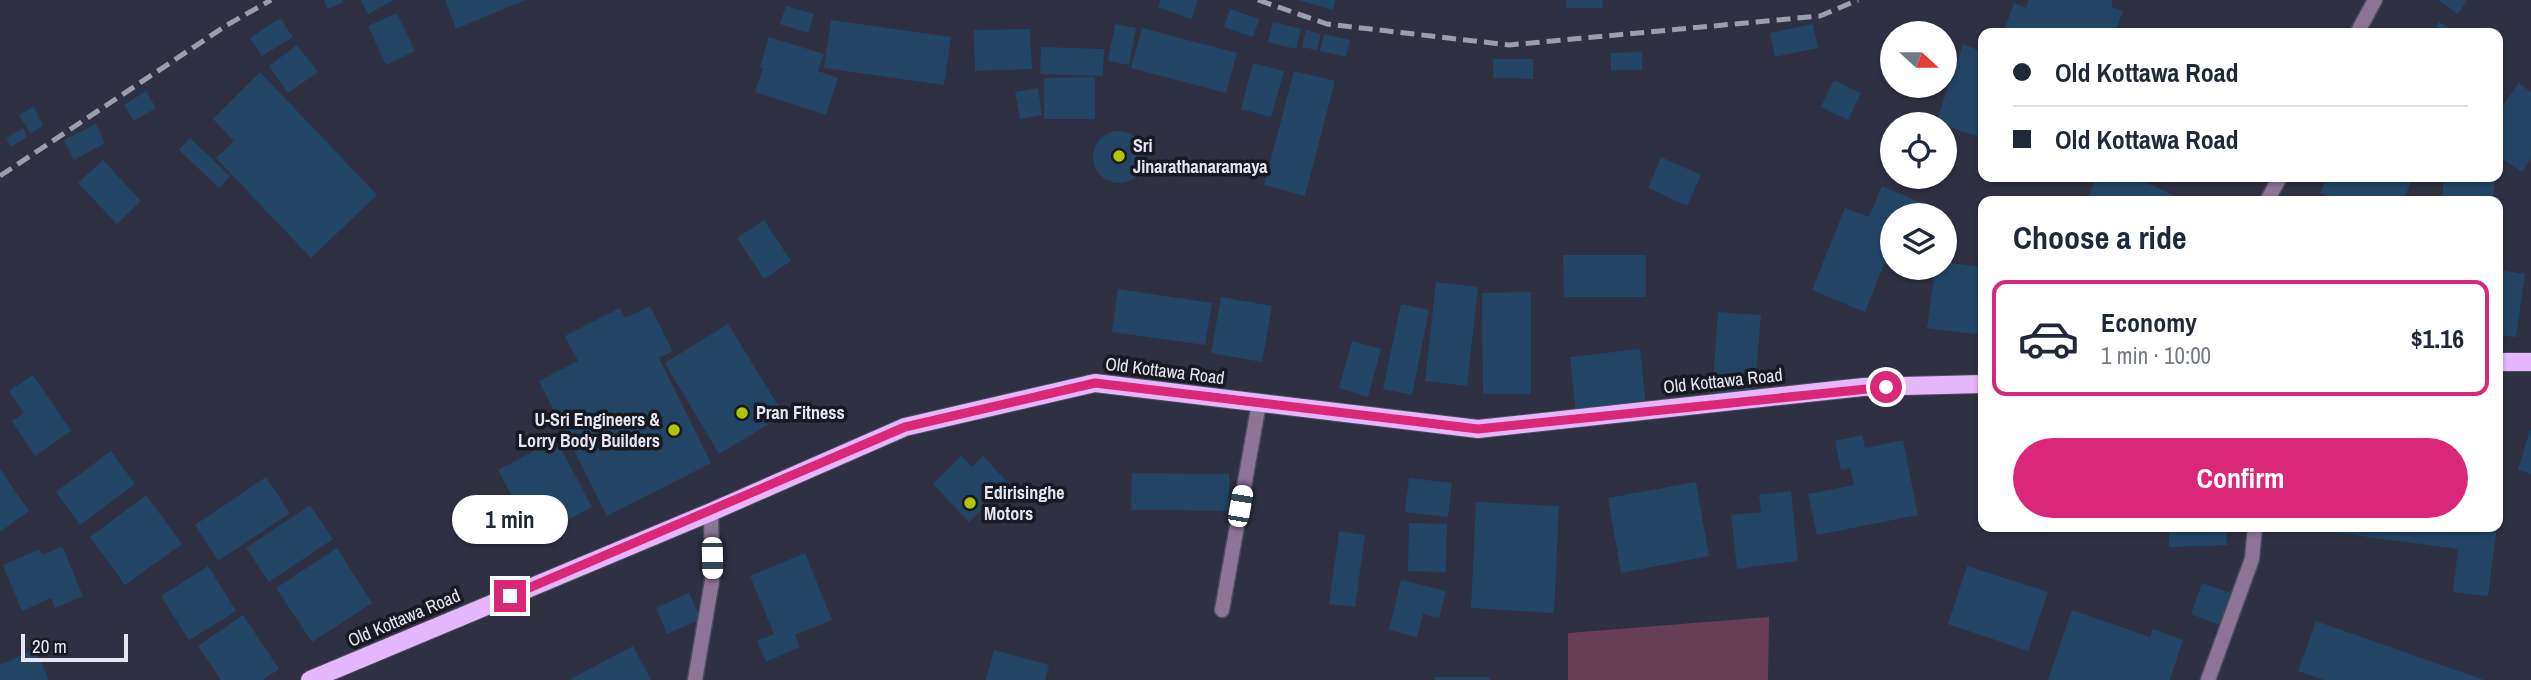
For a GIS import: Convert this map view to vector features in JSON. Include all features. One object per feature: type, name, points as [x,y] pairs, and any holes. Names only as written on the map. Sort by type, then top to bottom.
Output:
[{"type":"main road","points":[[2503,362],[2531,362]]},
{"type":"main road","name":"Old Kottawa Road","points":[[310,680],[711,512],[905,427],[1095,383],[1478,429],[1863,387],[1978,384]]},
{"type":"street","points":[[2360,28],[2375,0]]},
{"type":"street","points":[[1222,610],[1259,403]]},
{"type":"street","points":[[695,680],[712,581],[711,512]]},
{"type":"street","points":[[2208,680],[2252,559],[2255,532]]},
{"type":"shaded area","points":[[1769,617],[1768,680],[1568,680],[1568,633]]},
{"type":"building","points":[[324,0],[342,0],[343,2],[328,9]]},
{"type":"building","points":[[361,0],[394,0],[368,14]]},
{"type":"building","points":[[445,0],[525,0],[456,29]]},
{"type":"building","points":[[1161,0],[1198,0],[1191,19],[1158,7]]},
{"type":"building","points":[[1298,0],[1335,0],[1333,10]]},
{"type":"building","points":[[1567,0],[1603,0],[1602,8],[1566,8]]},
{"type":"building","points":[[2029,0],[2112,0],[2112,7],[2123,11],[2117,28],[2005,28],[2014,3],[2026,8]]},
{"type":"building","points":[[2439,0],[2467,0],[2458,14]]},
{"type":"building","points":[[786,6],[814,14],[808,33],[780,24]]},
{"type":"building","points":[[1230,9],[1259,19],[1253,37],[1224,27]]},
{"type":"building","points":[[397,13],[415,51],[386,65],[368,26]]},
{"type":"building","points":[[280,18],[293,37],[262,56],[250,38]]},
{"type":"building","points":[[831,20],[951,37],[944,85],[824,68]]},
{"type":"building","points":[[1273,22],[1301,29],[1296,49],[1268,42]]},
{"type":"building","points":[[2439,22],[2449,28],[2435,28]]},
{"type":"building","points":[[1115,24],[1136,28],[1129,65],[1108,61]]},
{"type":"building","points":[[1813,24],[1818,48],[1775,57],[1770,33]]},
{"type":"building","points":[[1142,28],[1237,53],[1226,93],[1131,68]]},
{"type":"building","points":[[1030,29],[1032,69],[975,71],[974,30]]},
{"type":"building","points":[[1306,30],[1321,34],[1317,50],[1302,47]]},
{"type":"building","points":[[1324,34],[1350,40],[1346,57],[1320,51]]},
{"type":"building","points":[[769,37],[824,54],[818,71],[838,78],[826,115],[755,92]]},
{"type":"building","points":[[1963,44],[1978,50],[1978,137],[1957,129],[1957,112],[1939,112],[1944,98],[1957,98],[1957,61]]},
{"type":"building","points":[[297,45],[318,72],[288,93],[269,66]]},
{"type":"building","points":[[1041,47],[1104,49],[1103,76],[1040,74]]},
{"type":"building","points":[[1642,52],[1642,70],[1611,70],[1611,53]]},
{"type":"building","points":[[1493,59],[1533,59],[1533,79],[1493,78]]},
{"type":"building","points":[[1253,63],[1284,71],[1271,117],[1241,109]]},
{"type":"building","points":[[1294,71],[1335,81],[1305,196],[1264,185]]},
{"type":"building","points":[[260,72],[377,195],[311,258],[216,158],[234,141],[213,119]]},
{"type":"building","points":[[1095,77],[1095,119],[1044,119],[1044,78]]},
{"type":"building","points":[[1834,80],[1861,93],[1848,120],[1821,107]]},
{"type":"building","points":[[2519,83],[2531,92],[2531,159],[2522,172],[2503,159],[2503,106]]},
{"type":"building","points":[[1038,88],[1042,115],[1020,119],[1015,92]]},
{"type":"building","points":[[146,91],[156,108],[134,121],[124,105]]},
{"type":"building","points":[[34,107],[43,126],[30,133],[19,115]]},
{"type":"building","points":[[96,124],[105,143],[74,160],[64,140]]},
{"type":"building","points":[[23,128],[27,137],[11,147],[6,138]]},
{"type":"building","name":"Sri Jinarathanaramaya","points":[[1119,131],[1138,138],[1145,157],[1138,176],[1119,183],[1100,176],[1093,157],[1100,138]]},
{"type":"building","points":[[190,138],[230,176],[219,188],[179,150]]},
{"type":"building","points":[[1661,157],[1701,175],[1687,206],[1648,188]]},
{"type":"building","points":[[103,160],[141,201],[117,224],[78,183]]},
{"type":"building","points":[[2095,182],[2145,182],[2175,196],[2088,196]]},
{"type":"building","points":[[2325,182],[2411,182],[2405,196],[2327,196],[2320,193]]},
{"type":"building","points":[[2444,182],[2495,182],[2493,196],[2442,196]]},
{"type":"building","points":[[1881,189],[1889,189],[1922,203],[1880,203],[1880,274],[1865,312],[1812,290],[1845,208],[1869,217]]},
{"type":"building","points":[[764,220],[791,261],[764,279],[737,238]]},
{"type":"building","points":[[1563,255],[1646,255],[1646,297],[1564,297]]},
{"type":"building","points":[[1957,264],[1978,266],[1978,334],[1927,328],[1933,280],[1957,280]]},
{"type":"building","points":[[2503,271],[2525,274],[2516,337],[2503,336]]},
{"type":"building","points":[[1436,282],[1478,287],[1467,386],[1425,381]]},
{"type":"building","points":[[1118,289],[1212,303],[1205,345],[1112,332]]},
{"type":"building","points":[[1531,292],[1531,394],[1483,394],[1482,293]]},
{"type":"building","points":[[1221,297],[1272,306],[1262,362],[1211,353]]},
{"type":"building","points":[[1401,304],[1429,310],[1412,395],[1383,389]]},
{"type":"building","points":[[650,306],[673,351],[659,358],[711,463],[607,516],[539,381],[578,361],[565,336],[620,308],[625,318]]},
{"type":"building","points":[[1718,312],[1761,315],[1754,396],[1712,393]]},
{"type":"building","points":[[728,324],[784,415],[719,454],[665,363]]},
{"type":"building","points":[[1352,341],[1381,349],[1368,397],[1339,388]]},
{"type":"building","points":[[1640,349],[1646,407],[1576,414],[1570,357]]},
{"type":"building","points":[[33,375],[71,431],[35,456],[12,421],[24,413],[9,391]]},
{"type":"building","points":[[2531,430],[2531,474],[2518,470]]},
{"type":"building","points":[[1862,435],[1865,448],[1903,440],[1918,515],[1817,535],[1808,494],[1854,485],[1850,468],[1841,470],[1835,441]]},
{"type":"building","points":[[556,439],[592,507],[534,538],[498,470]]},
{"type":"building","points":[[111,451],[135,484],[80,525],[56,492]]},
{"type":"building","name":"Edirisinghe Motors","points":[[961,456],[972,467],[983,456],[1009,484],[969,522],[933,484]]},
{"type":"building","points":[[0,469],[29,511],[0,532]]},
{"type":"building","points":[[1132,473],[1229,474],[1229,511],[1131,510]]},
{"type":"building","points":[[266,477],[290,513],[218,561],[195,525]]},
{"type":"building","points":[[1409,478],[1452,483],[1448,517],[1405,512]]},
{"type":"building","points":[[1696,482],[1709,556],[1621,573],[1608,498]]},
{"type":"building","points":[[1791,491],[1798,561],[1737,569],[1731,515],[1761,512],[1759,495]]},
{"type":"building","points":[[146,495],[182,544],[125,585],[90,537]]},
{"type":"building","points":[[1476,502],[1559,506],[1554,613],[1471,608]]},
{"type":"building","points":[[310,505],[333,539],[269,582],[246,548]]},
{"type":"building","points":[[1409,523],[1447,524],[1446,572],[1408,571]]},
{"type":"building","points":[[1339,531],[1365,535],[1355,607],[1329,604]]},
{"type":"building","points":[[2169,532],[2226,532],[2227,545],[2169,547]]},
{"type":"building","points":[[2330,532],[2496,532],[2488,596],[2453,592],[2458,549]]},
{"type":"building","points":[[62,546],[83,596],[55,608],[51,598],[22,611],[3,565],[40,549],[42,555]]},
{"type":"building","points":[[337,548],[372,603],[312,642],[276,588]]},
{"type":"building","points":[[805,553],[832,620],[795,635],[800,647],[766,662],[757,641],[774,634],[750,576]]},
{"type":"building","points":[[208,566],[236,611],[189,640],[161,596]]},
{"type":"building","points":[[1967,566],[2048,592],[2028,651],[1948,624]]},
{"type":"building","points":[[1401,580],[1446,591],[1439,618],[1423,614],[1417,637],[1389,630]]},
{"type":"building","points":[[2202,583],[2233,594],[2222,626],[2191,614]]},
{"type":"building","points":[[689,593],[701,619],[667,634],[656,608]]},
{"type":"building","points":[[2072,610],[2150,637],[2153,629],[2183,640],[2170,680],[2048,680]]},
{"type":"building","points":[[243,615],[279,669],[263,680],[221,680],[198,646]]},
{"type":"building","points":[[2316,621],[2484,680],[2324,680],[2298,671]]},
{"type":"building","points":[[633,646],[651,680],[569,680]]},
{"type":"building","points":[[35,649],[49,680],[0,680],[0,665]]},
{"type":"building","points":[[994,650],[1049,665],[1045,680],[986,680]]},
{"type":"building","points":[[1435,677],[1490,677],[1490,680],[1435,680]]},
{"type":"railway","points":[[0,176],[227,25],[271,0]]},
{"type":"railway","points":[[1258,0],[1327,24],[1509,45],[1820,16],[1858,0]]},
{"type":"place","name":"Sri Jinarathanaramaya","points":[[1119,156]]},
{"type":"place","name":"Pran Fitness","points":[[742,413]]},
{"type":"place","name":"U-Sri Engineers & Lorry Body Builders","points":[[674,430]]},
{"type":"place","name":"Edirisinghe Motors","points":[[970,503]]},
{"type":"route","points":[[510,596],[905,427],[1095,383],[1478,429],[1863,387],[1886,387]]}]
